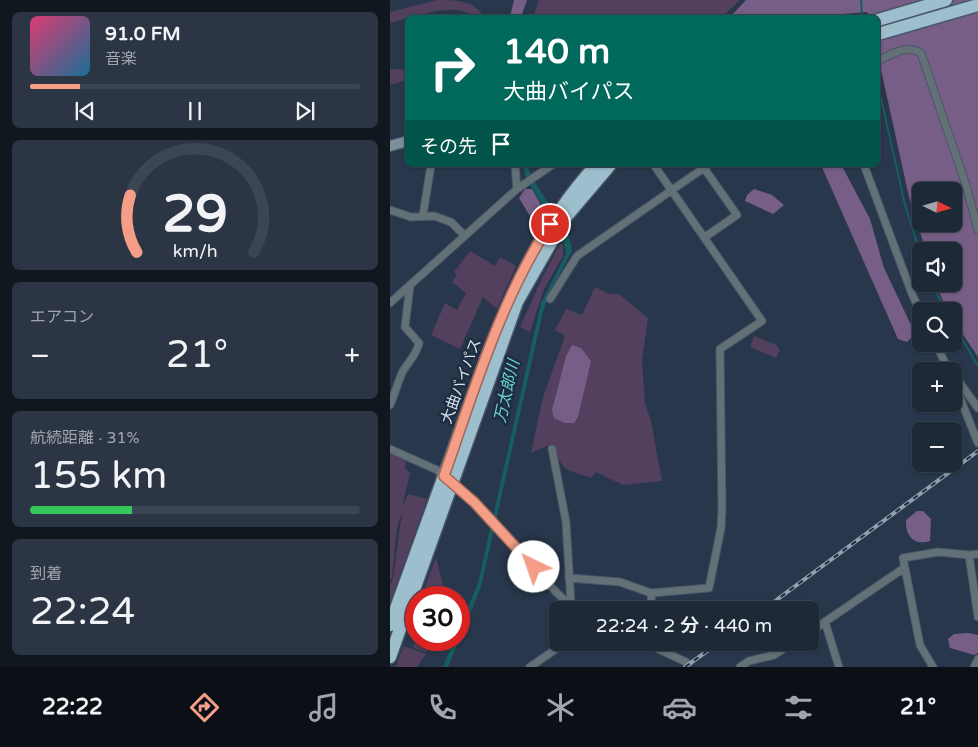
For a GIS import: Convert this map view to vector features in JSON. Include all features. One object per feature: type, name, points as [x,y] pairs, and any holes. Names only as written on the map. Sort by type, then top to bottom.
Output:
[{"type":"highway","points":[[880,19],[946,0]]},
{"type":"highway","points":[[880,33],[978,5]]},
{"type":"highway","name":"大曲バイパス","points":[[390,625],[517,302],[557,222],[595,167]]},
{"type":"highway","name":"大曲バイパス","points":[[557,222],[608,167]]},
{"type":"highway","name":"大曲バイパス","points":[[390,657],[448,481]]},
{"type":"street","points":[[880,59],[901,50],[914,50],[921,53],[966,185],[978,230]]},
{"type":"street","points":[[390,146],[405,142]]},
{"type":"street","points":[[423,215],[431,167]]},
{"type":"street","points":[[515,167],[520,186]]},
{"type":"street","points":[[390,303],[520,186],[549,167]]},
{"type":"street","points":[[569,578],[620,582],[651,594],[709,588],[722,510],[720,349],[762,321],[656,167]]},
{"type":"street","points":[[550,298],[570,264],[577,256],[705,167]]},
{"type":"street","points":[[705,237],[737,215],[707,167]]},
{"type":"street","points":[[865,167],[915,302]]},
{"type":"street","points":[[390,210],[412,217],[434,216],[451,222],[464,235]]},
{"type":"street","points":[[390,405],[398,389],[402,372],[418,350],[420,343],[405,327],[410,285]]},
{"type":"street","points":[[962,386],[978,408]]},
{"type":"street","points":[[962,404],[978,443]]},
{"type":"street","points":[[390,449],[437,470],[474,502],[500,528],[556,592],[566,601]]},
{"type":"street","points":[[552,449],[566,522],[570,601]]},
{"type":"street","points":[[933,667],[920,645],[903,558],[938,552],[978,554]]},
{"type":"street","points":[[969,555],[978,617]]},
{"type":"street","points":[[819,626],[904,568]]},
{"type":"street","points":[[651,594],[651,601]]},
{"type":"street","points":[[825,622],[839,667]]},
{"type":"street","points":[[530,667],[553,651]]},
{"type":"street","points":[[665,651],[686,662]]},
{"type":"street","points":[[740,667],[748,662],[774,655],[780,651]]},
{"type":"street","points":[[974,667],[978,658]]},
{"type":"shaded area","points":[[437,0],[464,2],[475,7],[483,15],[472,15],[458,10],[434,11],[418,15],[405,15],[405,19],[390,23],[390,12]]},
{"type":"shaded area","points":[[514,0],[527,0],[522,15],[510,15]]},
{"type":"shaded area","points":[[539,0],[740,0],[724,15],[534,15]]},
{"type":"shaded area","points":[[746,0],[978,0],[978,357],[962,333],[962,302],[943,302],[939,292],[962,292],[962,242],[923,242],[920,232],[962,232],[962,182],[912,182],[912,207],[880,65],[880,15],[868,15],[867,12],[830,15],[732,15]]},
{"type":"shaded area","points":[[390,69],[405,70],[405,81],[390,85]]},
{"type":"shaded area","points":[[523,167],[528,167],[537,186],[560,220],[570,241],[572,251],[552,288],[543,312],[481,587],[470,614],[470,602],[478,583],[541,303],[566,254],[563,239],[526,178]]},
{"type":"shaded area","points":[[822,167],[843,168],[870,219],[884,268],[912,327],[912,337],[907,342],[898,339]]},
{"type":"shaded area","points":[[525,189],[532,189],[546,214],[540,223],[531,218],[519,198]]},
{"type":"shaded area","points":[[754,189],[772,195],[784,205],[773,214],[745,201],[747,195]]},
{"type":"shaded area","points":[[560,244],[563,244],[563,256],[544,289],[530,332],[520,327]]},
{"type":"shaded area","points":[[470,251],[495,266],[500,257],[516,266],[497,309],[483,297],[460,349],[431,335],[445,303],[457,310],[466,293],[452,282],[457,275],[454,272]]},
{"type":"shaded area","points":[[595,287],[609,294],[619,294],[648,318],[642,360],[645,404],[651,421],[662,481],[623,485],[596,472],[591,478],[567,469],[560,461],[554,447],[547,446],[531,453],[543,397],[565,336],[555,330],[566,309],[582,315]]},
{"type":"shaded area","points":[[754,336],[776,345],[780,350],[776,358],[750,347]]},
{"type":"shaded area","points":[[572,345],[581,348],[591,361],[578,417],[574,423],[565,423],[554,418],[552,410],[566,356]]},
{"type":"shaded area","points":[[390,452],[406,461],[405,468],[410,473],[402,508],[408,494],[427,499],[390,603],[390,584],[393,579],[402,512],[397,528],[392,578],[390,581]]},
{"type":"shaded area","points":[[917,511],[923,511],[931,519],[930,541],[915,541],[909,535],[906,520]]},
{"type":"shaded area","points":[[436,558],[443,586],[425,586]]},
{"type":"shaded area","points":[[968,633],[978,635],[978,653],[974,655],[950,648],[948,639],[954,634]]},
{"type":"shaded area","points":[[403,646],[405,647],[405,651],[417,651],[426,654],[417,667],[396,667]]},
{"type":"shaded area","points":[[450,651],[455,651],[448,667],[443,667]]},
{"type":"waterway","points":[[861,0],[862,15]]},
{"type":"waterway","points":[[880,94],[905,205],[917,242]]},
{"type":"waterway","points":[[936,292],[941,302]]},
{"type":"waterway","points":[[962,339],[978,366]]},
{"type":"tunnel","points":[[686,662],[691,667]]},
{"type":"railway","points":[[775,601],[978,451]]},
{"type":"railway","points":[[685,667],[707,651]]},
{"type":"route","points":[[534,567],[474,502],[452,485],[444,476],[502,318],[534,248],[550,224]]},
{"type":"water label","name":"万太郎川","points":[[506,391]]}]
